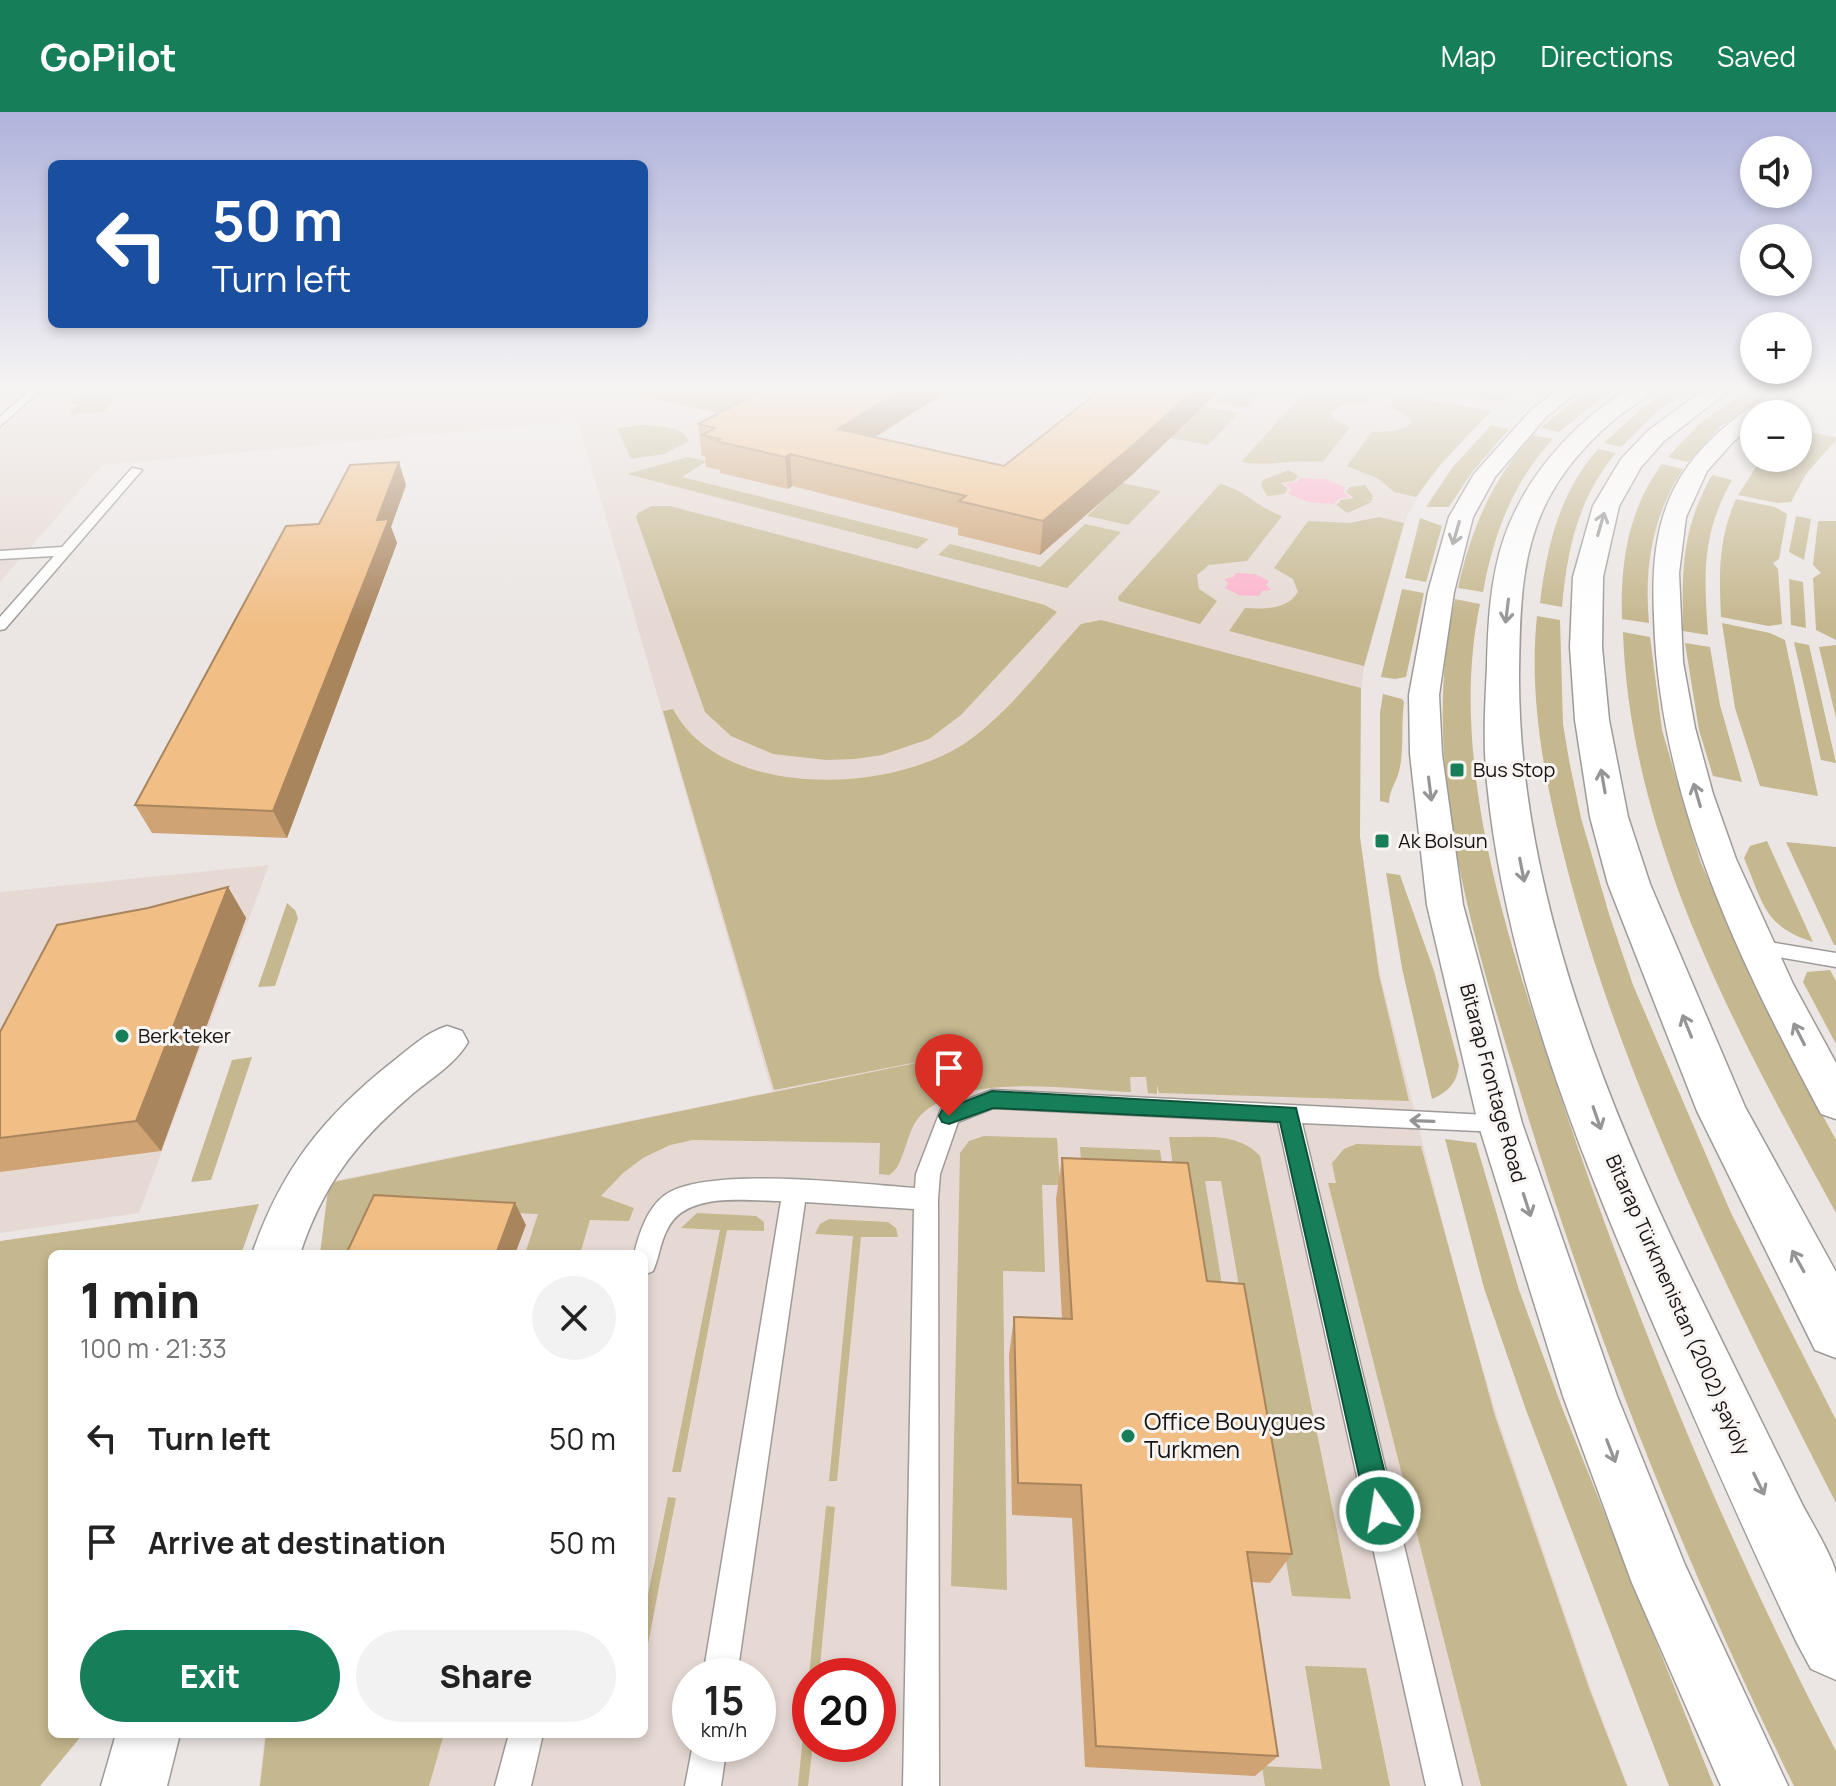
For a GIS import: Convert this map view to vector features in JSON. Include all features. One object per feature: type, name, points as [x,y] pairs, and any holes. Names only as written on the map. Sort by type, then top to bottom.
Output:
[{"type":"main road","name":"Bitarap Türkmenistan (2002) şaýoly","points":[[1557,466],[1526,517],[1517,541],[1504,637],[1502,712],[1508,799],[1527,897],[1550,983],[1604,1139],[1676,1312],[1836,1644]]},
{"type":"main road","points":[[1629,466],[1606,506],[1588,577],[1586,647],[1592,720],[1609,817],[1629,884],[1722,1111],[1836,1330]]},
{"type":"street","name":"Bitarap Frontage Road","points":[[1495,466],[1471,497],[1458,525],[1441,592],[1424,695],[1426,754],[1445,905],[1500,1123],[1590,1396],[1662,1583],[1755,1786]]},
{"type":"street","points":[[1702,466],[1678,505],[1670,533],[1666,572],[1668,656],[1686,756],[1699,804],[1757,947],[1798,1034],[1836,1102]]},
{"type":"street","points":[[277,1250],[285,1222],[332,1141],[361,1112],[447,1042]]},
{"type":"street","points":[[134,1786],[147,1738]]},
{"type":"lane","points":[[0,626],[136,470]]},
{"type":"lane","points":[[0,555],[65,551]]},
{"type":"lane","points":[[1757,947],[1836,960]]},
{"type":"lane","points":[[921,1786],[926,1199],[928,1174],[949,1116],[992,1099],[1500,1123]]},
{"type":"lane","points":[[1288,1114],[1444,1786]]},
{"type":"lane","points":[[648,1252],[662,1213],[679,1197],[697,1193],[795,1190],[926,1199]]},
{"type":"lane","points":[[723,1658],[795,1190]]},
{"type":"lane","points":[[513,1786],[525,1738]]},
{"type":"lane","points":[[703,1786],[707,1762]]},
{"type":"shaded area","points":[[0,466],[101,466],[0,582]]},
{"type":"shaded area","points":[[591,466],[1440,466],[1424,486],[1407,516],[1364,668],[1359,705],[1360,837],[1380,975],[1461,1294],[1497,1416],[1591,1689],[1628,1786],[259,1786],[265,1738],[648,1738],[648,1250],[320,1250],[328,1182],[772,1092]]},
{"type":"shaded area","points":[[655,466],[699,466],[682,477],[929,539],[917,549],[627,474]]},
{"type":"shaded area","points":[[1347,466],[1439,466],[1416,497],[1394,492],[1379,479]]},
{"type":"shaded area","points":[[1477,466],[1449,507],[1426,507],[1452,468]]},
{"type":"shaded area","points":[[1508,466],[1532,466],[1499,530],[1483,592],[1458,588],[1477,525]]},
{"type":"shaded area","points":[[1585,466],[1606,466],[1584,506],[1571,545],[1562,607],[1540,603],[1551,541],[1573,484]]},
{"type":"shaded area","points":[[1661,466],[1683,469],[1664,505],[1652,543],[1648,582],[1649,623],[1622,619],[1628,538],[1650,481]]},
{"type":"shaded area","points":[[1289,470],[1298,476],[1294,481],[1281,483],[1288,489],[1284,494],[1267,496],[1261,485],[1263,480]]},
{"type":"shaded area","points":[[1753,472],[1808,472],[1791,502],[1777,503],[1738,495]]},
{"type":"shaded area","points":[[1712,475],[1732,480],[1715,519],[1707,556],[1708,635],[1683,631],[1683,589],[1689,532]]},
{"type":"shaded area","points":[[1300,478],[1325,479],[1345,487],[1343,492],[1349,497],[1338,499],[1334,504],[1308,502],[1288,494],[1291,489],[1285,484],[1297,482]]},
{"type":"shaded area","points":[[1122,483],[1161,491],[1128,525],[1087,516]]},
{"type":"shaded area","points":[[1220,484],[1282,516],[1247,561],[1209,565],[1197,575],[1199,589],[1217,601],[1200,624],[1119,601],[1118,597]]},
{"type":"shaded area","points":[[1365,485],[1373,496],[1372,501],[1361,499],[1372,502],[1347,513],[1337,505],[1341,500],[1354,498],[1346,492],[1350,487]]},
{"type":"shaded area","points":[[1736,499],[1775,507],[1787,514],[1779,559],[1773,563],[1778,569],[1782,624],[1769,626],[1721,617],[1723,543]]},
{"type":"shaded area","points":[[652,506],[670,506],[1045,605],[1057,612],[961,715],[929,739],[882,755],[855,759],[826,760],[773,754],[731,736],[705,712],[636,517]]},
{"type":"shaded area","points":[[1796,516],[1811,519],[1804,560],[1789,552]]},
{"type":"shaded area","points":[[1379,517],[1404,523],[1364,666],[1229,631],[1245,608],[1281,605],[1298,592],[1293,579],[1274,568],[1308,521],[1350,523]]},
{"type":"shaded area","points":[[1420,518],[1442,526],[1426,582],[1405,578]]},
{"type":"shaded area","points":[[1818,521],[1836,521],[1836,640],[1816,630],[1813,578],[1821,573],[1813,565]]},
{"type":"shaded area","points":[[1085,524],[1121,532],[1067,588],[938,555],[950,544],[1040,567]]},
{"type":"shaded area","points":[[1236,573],[1255,574],[1269,581],[1266,585],[1271,590],[1262,591],[1259,596],[1239,595],[1225,588],[1228,583],[1224,579]]},
{"type":"shaded area","points":[[1789,579],[1803,582],[1806,628],[1791,625]]},
{"type":"shaded area","points":[[1402,589],[1424,593],[1406,677],[1381,677]]},
{"type":"shaded area","points":[[1455,599],[1480,604],[1472,666],[1471,729],[1478,793],[1505,922],[1524,985],[1592,1187],[1654,1352],[1758,1594],[1836,1751],[1836,1786],[1794,1786],[1716,1620],[1612,1364],[1524,1104],[1471,918],[1447,791],[1443,727],[1445,663]]},
{"type":"shaded area","points":[[1537,616],[1560,620],[1563,724],[1569,760],[1581,818],[1609,914],[1633,985],[1731,1213],[1836,1420],[1836,1503],[1684,1193],[1619,1033],[1591,951],[1559,837],[1546,775],[1535,680]]},
{"type":"shaded area","points":[[1101,620],[1361,688],[1360,837],[1379,975],[1409,1101],[1159,1093],[1157,1085],[1157,1094],[1148,1093],[1146,1077],[1130,1077],[1131,1092],[1020,1086],[990,1088],[939,1102],[920,1116],[898,1165],[889,1175],[879,1174],[880,1143],[693,1140],[670,1145],[643,1158],[601,1196],[634,1208],[629,1221],[590,1220],[581,1250],[526,1250],[538,1214],[387,1208],[368,1250],[321,1250],[329,1183],[989,1048],[774,1090],[663,711],[673,709],[697,739],[730,761],[769,774],[813,780],[857,778],[900,771],[939,757],[986,727],[1081,624]]},
{"type":"shaded area","points":[[1722,623],[1770,633],[1785,640],[1818,796],[1760,786],[1735,708]]},
{"type":"shaded area","points":[[1623,632],[1650,637],[1662,730],[1701,863],[1777,1031],[1836,1140],[1836,1213],[1762,1076],[1695,934],[1645,786],[1630,710]]},
{"type":"shaded area","points":[[1794,642],[1809,645],[1836,763],[1821,760]]},
{"type":"shaded area","points":[[1685,643],[1710,647],[1720,705],[1742,782],[1713,776],[1699,730]]},
{"type":"shaded area","points":[[1836,645],[1836,718],[1819,647]]},
{"type":"shaded area","points":[[1383,694],[1404,702],[1400,767],[1389,803],[1380,801],[1380,713]]},
{"type":"shaded area","points":[[1767,841],[1813,942],[1796,936],[1774,920],[1761,900],[1744,858],[1750,846]]},
{"type":"shaded area","points":[[1786,842],[1836,847],[1836,945],[1834,945]]},
{"type":"shaded area","points":[[269,865],[139,1213],[0,1233],[0,892]]},
{"type":"shaded area","points":[[1386,873],[1400,875],[1434,971],[1459,1065],[1451,1086],[1432,1099],[1402,968]]},
{"type":"shaded area","points":[[287,903],[298,918],[275,986],[258,987]]},
{"type":"shaded area","points":[[1830,970],[1836,981],[1836,1044],[1803,982],[1807,972]]},
{"type":"shaded area","points":[[252,1057],[211,1180],[191,1182],[232,1060]]},
{"type":"shaded area","points":[[984,1136],[1057,1138],[1060,1185],[1042,1185],[1045,1272],[1003,1271],[1007,1590],[951,1586],[960,1153],[969,1141]]},
{"type":"shaded area","points":[[1169,1137],[1229,1139],[1251,1148],[1260,1156],[1351,1599],[1292,1596],[1221,1181],[1205,1181],[1227,1315],[1193,1313]]},
{"type":"shaded area","points":[[1445,1139],[1476,1143],[1519,1290],[1563,1410],[1714,1786],[1669,1786],[1526,1410],[1484,1288]]},
{"type":"shaded area","points":[[1356,1144],[1421,1146],[1495,1416],[1589,1688],[1627,1786],[1481,1786],[1328,1183],[1336,1183],[1332,1163],[1344,1149]]},
{"type":"shaded area","points":[[1080,1147],[1160,1150],[1166,1190],[1083,1187]]},
{"type":"shaded area","points":[[259,1204],[242,1250],[48,1250],[48,1738],[80,1738],[40,1786],[0,1786],[0,1241]]},
{"type":"shaded area","points":[[697,1213],[756,1216],[764,1222],[764,1231],[727,1230],[681,1472],[672,1472],[720,1230],[681,1228]]},
{"type":"shaded area","points":[[829,1219],[888,1222],[896,1228],[898,1237],[861,1237],[837,1481],[829,1481],[853,1236],[815,1234],[820,1224]]},
{"type":"shaded area","points":[[668,1497],[676,1498],[648,1644],[648,1594]]},
{"type":"shaded area","points":[[826,1506],[835,1507],[821,1658],[811,1658]]},
{"type":"shaded area","points":[[1305,1666],[1366,1668],[1390,1786],[1265,1786],[1262,1766],[1322,1769]]},
{"type":"shaded area","points":[[266,1738],[443,1738],[429,1786],[260,1786]]},
{"type":"shaded area","points":[[800,1762],[811,1762],[808,1786],[798,1786]]},
{"type":"building","points":[[349,466],[397,466],[377,520],[389,519],[273,811],[135,805],[286,526],[319,524]]},
{"type":"building","points":[[841,466],[1108,466],[1043,521],[959,501],[966,496]]},
{"type":"building","name":"Berk teker","points":[[228,887],[136,1121],[0,1138],[0,1032],[57,925],[148,908]]},
{"type":"building","name":"Office Bouygues Turkmen","points":[[1062,1158],[1188,1163],[1207,1281],[1244,1284],[1292,1554],[1247,1552],[1278,1756],[1096,1746],[1081,1485],[1018,1483],[1014,1317],[1072,1319]]},
{"type":"building","points":[[374,1195],[515,1203],[497,1250],[348,1250]]},
{"type":"place","name":"Bus Stop","points":[[1457,770]]},
{"type":"place","name":"Ak Bolsun","points":[[1382,841]]},
{"type":"place","name":"Berk teker","points":[[122,1036]]},
{"type":"place","name":"Office Bouygues Turkmen","points":[[1128,1436]]},
{"type":"route","points":[[949,1116],[992,1099],[1288,1114],[1380,1511]]}]
